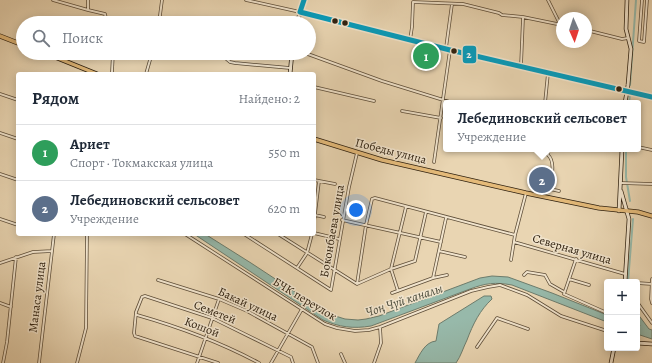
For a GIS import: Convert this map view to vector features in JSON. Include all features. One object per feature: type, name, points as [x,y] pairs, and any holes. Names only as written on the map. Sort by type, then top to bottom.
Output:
[{"type":"main road","points":[[299,16],[304,0]]},
{"type":"main road","points":[[626,100],[631,51],[626,29],[627,0]]},
{"type":"main road","points":[[300,12],[316,16]]},
{"type":"main road","points":[[316,16],[448,50],[652,97]]},
{"type":"main road","points":[[0,36],[16,42]]},
{"type":"main road","points":[[62,60],[92,72]]},
{"type":"main road","points":[[290,72],[291,60]]},
{"type":"main road","name":"Победы улица","points":[[316,140],[357,153],[526,193],[599,208],[640,212],[652,216]]},
{"type":"main road","points":[[622,152],[620,183],[629,219],[625,274],[627,279]]},
{"type":"main road","points":[[619,211],[621,191]]},
{"type":"main road","points":[[640,344],[652,344]]},
{"type":"main road","points":[[611,363],[613,351]]},
{"type":"street","points":[[53,0],[105,14],[105,16]]},
{"type":"street","points":[[88,0],[88,10]]},
{"type":"street","points":[[160,16],[162,0]]},
{"type":"street","points":[[246,0],[300,12]]},
{"type":"street","points":[[548,0],[556,15]]},
{"type":"street","points":[[642,0],[639,41],[644,42],[647,0]]},
{"type":"street","points":[[409,40],[412,27],[413,2],[463,4],[502,15],[556,23]]},
{"type":"street","points":[[434,162],[441,118],[452,4]]},
{"type":"street","points":[[521,66],[523,17]]},
{"type":"street","points":[[592,32],[622,39],[628,38]]},
{"type":"street","points":[[316,57],[382,81],[443,100]]},
{"type":"street","points":[[112,72],[113,60]]},
{"type":"street","points":[[147,72],[150,60]]},
{"type":"street","points":[[228,60],[235,63],[290,68]]},
{"type":"street","points":[[545,100],[548,74]]},
{"type":"street","points":[[316,87],[374,101]]},
{"type":"street","points":[[0,94],[16,99]]},
{"type":"street","points":[[402,111],[441,118]]},
{"type":"street","points":[[0,133],[16,138]]},
{"type":"street","points":[[641,148],[652,150]]},
{"type":"street","points":[[547,152],[552,163],[550,189],[559,191]]},
{"type":"street","name":"Боконбаева улица","points":[[297,268],[331,290],[342,220],[357,153]]},
{"type":"street","points":[[0,174],[16,179]]},
{"type":"street","points":[[316,180],[335,184]]},
{"type":"street","points":[[316,201],[319,181]]},
{"type":"street","points":[[620,183],[652,184]]},
{"type":"street","points":[[511,260],[526,193]]},
{"type":"street","name":"Северная улица","points":[[366,225],[372,199],[376,198],[446,218],[516,235]]},
{"type":"street","points":[[398,291],[392,269],[406,207]]},
{"type":"street","points":[[356,284],[415,261],[426,212]]},
{"type":"street","points":[[316,215],[324,217]]},
{"type":"street","points":[[433,278],[446,218]]},
{"type":"street","points":[[0,219],[16,224]]},
{"type":"street","points":[[342,220],[441,242]]},
{"type":"street","points":[[356,284],[366,225]]},
{"type":"street","points":[[316,235],[339,239]]},
{"type":"street","name":"Манаса улица","points":[[39,363],[54,236]]},
{"type":"street","points":[[76,363],[86,328],[87,236]]},
{"type":"street","name":"БЧК переулок","points":[[188,236],[325,324],[337,328],[356,331],[380,327],[471,291],[500,285],[527,295],[561,316],[604,330]]},
{"type":"street","points":[[247,236],[297,268],[307,253],[312,236]]},
{"type":"street","points":[[281,236],[356,284]]},
{"type":"street","name":"Северная улица","points":[[514,242],[625,274]]},
{"type":"street","points":[[0,263],[33,252],[52,251]]},
{"type":"street","points":[[439,251],[465,257]]},
{"type":"street","points":[[3,363],[7,342],[16,257]]},
{"type":"street","points":[[564,292],[576,259]]},
{"type":"street","points":[[524,275],[528,272],[545,275],[550,284],[564,292],[564,295],[604,311]]},
{"type":"street","points":[[392,293],[433,278],[447,275]]},
{"type":"street","points":[[569,279],[589,286]]},
{"type":"street","points":[[652,279],[650,299],[652,303]]},
{"type":"street","name":"Бакай улица","points":[[158,280],[219,299],[246,311],[312,347],[318,363]]},
{"type":"street","points":[[640,283],[652,284]]},
{"type":"street","name":"Семетей","points":[[137,315],[136,312],[142,297],[144,296],[212,318],[291,357],[293,363]]},
{"type":"street","points":[[197,363],[219,299]]},
{"type":"street","points":[[0,303],[11,306]]},
{"type":"street","points":[[640,306],[652,323]]},
{"type":"street","points":[[271,363],[302,309]]},
{"type":"street","points":[[137,315],[134,333],[135,336],[218,363]]},
{"type":"street","name":"Кошой","points":[[137,315],[167,324],[232,348],[259,363]]},
{"type":"street","points":[[477,347],[497,318],[528,329]]},
{"type":"street","points":[[374,363],[381,343],[380,327]]},
{"type":"street","points":[[341,354],[345,363]]},
{"type":"green space","points":[[421,49],[432,52],[431,60],[434,61],[432,68],[418,65]]},
{"type":"shaded area","points":[[197,236],[208,236],[324,311],[345,319],[358,320],[379,316],[480,278],[492,276],[508,277],[604,314],[604,321],[512,285],[495,283],[476,287],[371,326],[352,327],[323,320]]},
{"type":"shaded area","points":[[484,296],[491,296],[492,299],[477,318],[456,363],[415,363],[426,346],[436,341],[439,324]]},
{"type":"shaded area","points":[[640,317],[649,329],[652,330],[652,339],[640,335]]},
{"type":"waterway","points":[[630,85],[636,0]]},
{"type":"waterway","points":[[629,100],[630,94]]},
{"type":"waterway","points":[[626,152],[626,177],[630,201]]},
{"type":"waterway","points":[[628,279],[633,219]]},
{"type":"transit line","name":"2","points":[[304,0],[300,12],[316,16]]},
{"type":"transit line","name":"2","points":[[316,16],[450,50],[652,97]]},
{"type":"place","name":"Ариет","points":[[426,56]]},
{"type":"place","name":"Лебединовский сельсовет","points":[[542,180]]},
{"type":"water label","name":"Чоң Чүй каналы","points":[[404,300]]}]
